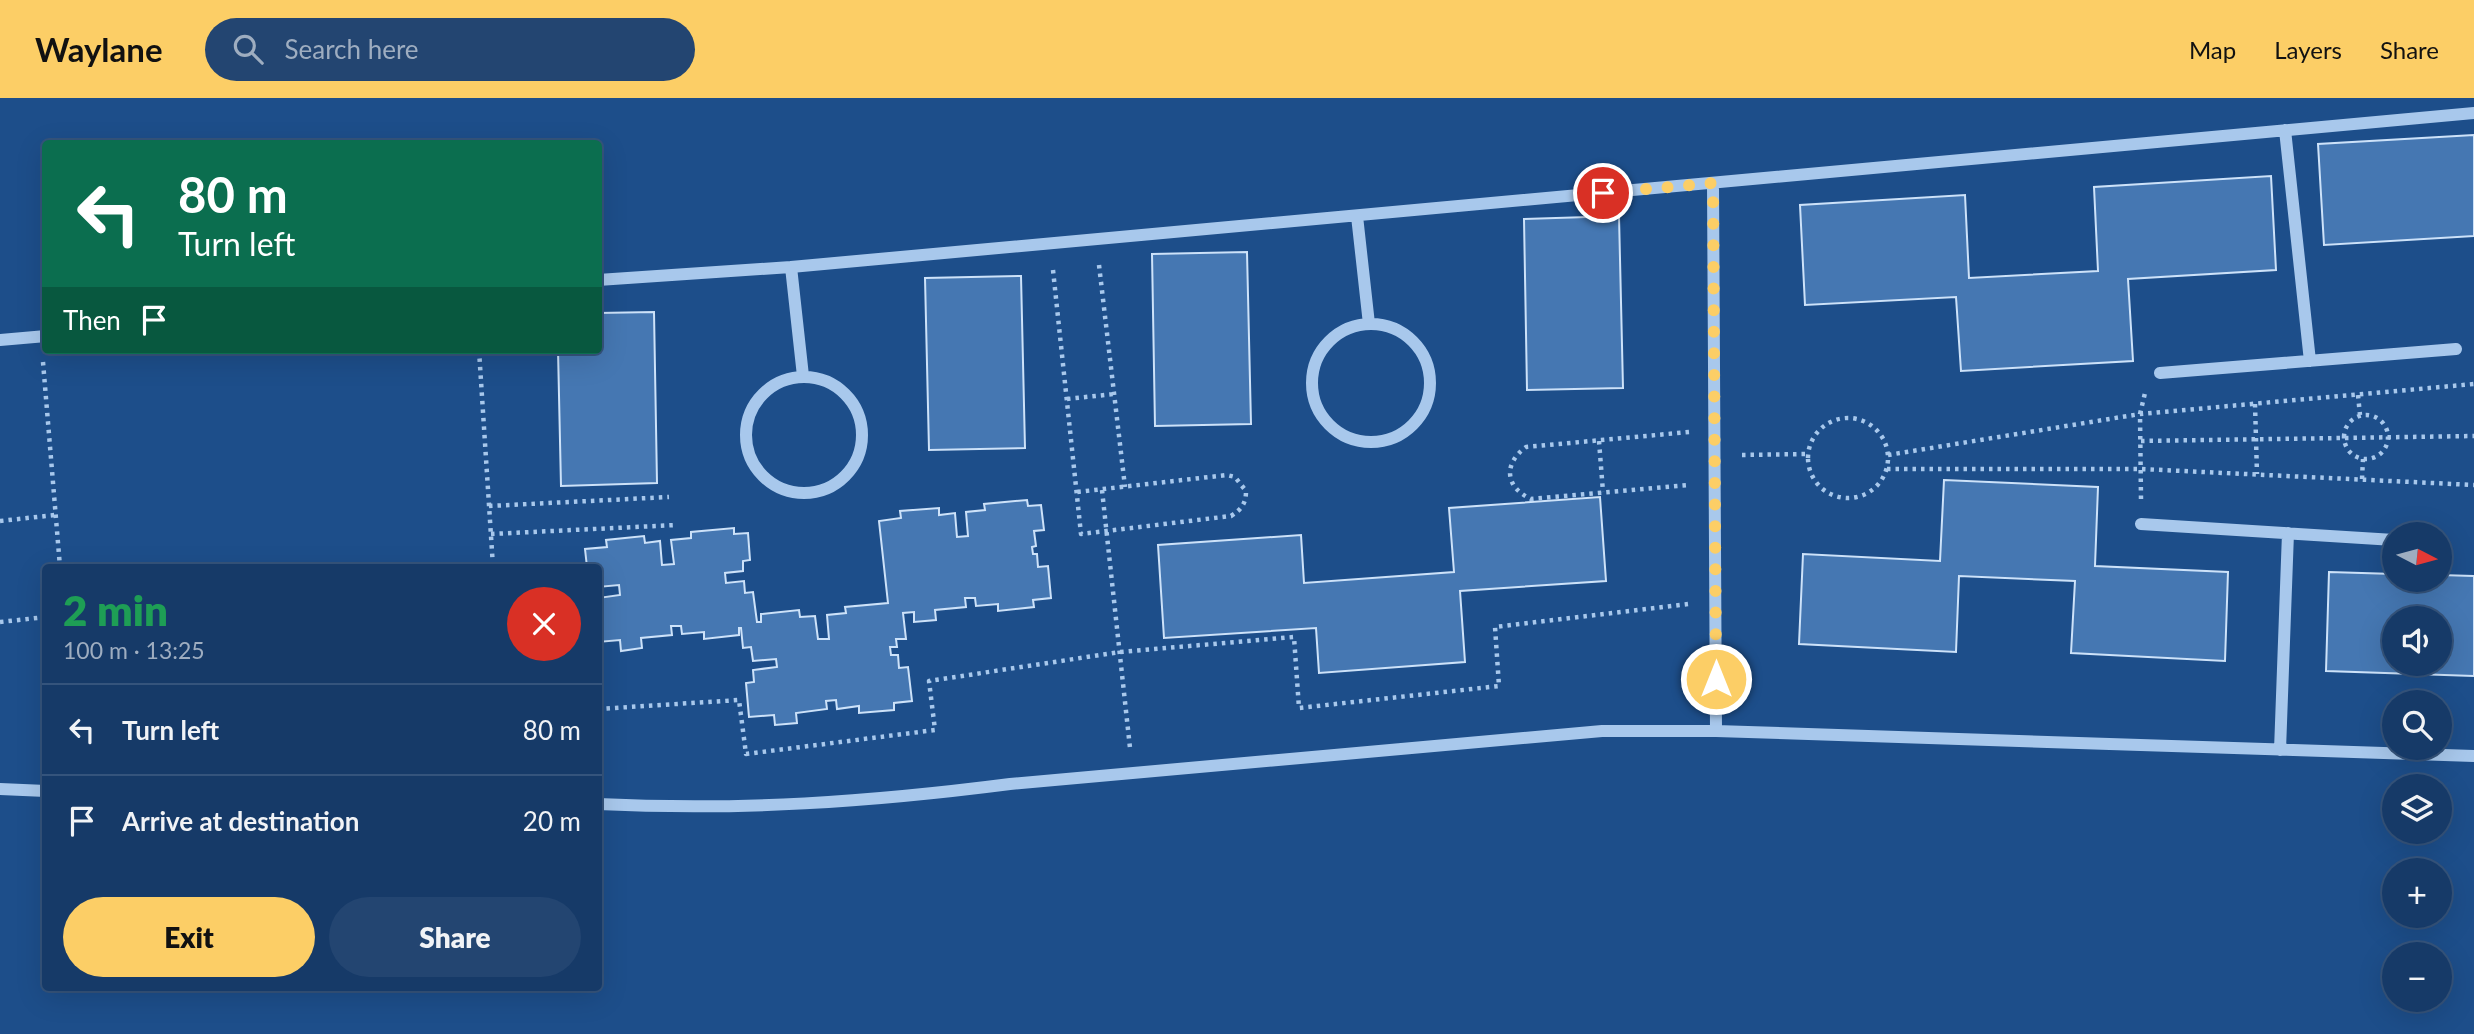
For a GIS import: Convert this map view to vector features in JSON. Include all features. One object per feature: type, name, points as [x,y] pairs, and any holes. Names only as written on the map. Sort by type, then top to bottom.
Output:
[{"type":"street","points":[[602,280],[791,267],[1050,244],[2474,113]]},
{"type":"street","points":[[2285,130],[2310,361]]},
{"type":"street","points":[[1713,183],[1716,731]]},
{"type":"street","points":[[1357,215],[1369,324]]},
{"type":"street","points":[[791,267],[803,376]]},
{"type":"street","points":[[1369,324],[1392,328],[1412,340],[1425,359],[1430,382],[1425,405],[1414,424],[1394,438],[1372,443],[1349,439],[1330,426],[1317,408],[1312,384],[1315,362],[1328,342],[1347,329],[1369,324]]},
{"type":"street","points":[[0,340],[42,336]]},
{"type":"street","points":[[2160,373],[2456,349]]},
{"type":"street","points":[[803,376],[826,380],[845,393],[858,411],[863,434],[860,456],[847,476],[828,489],[806,495],[783,491],[764,478],[750,459],[745,437],[750,414],[762,394],[781,381],[803,376]]},
{"type":"street","points":[[2141,524],[2382,539]]},
{"type":"street","points":[[2280,750],[2288,533]]},
{"type":"street","points":[[602,804],[728,807],[822,804],[1602,731],[1716,731],[2474,756]]},
{"type":"street","points":[[0,789],[42,791]]},
{"type":"path","points":[[1097,239],[1125,487]]},
{"type":"path","points":[[1050,244],[1081,534],[1231,516],[1240,511],[1246,501],[1246,491],[1242,483],[1227,475],[1077,492]]},
{"type":"path","points":[[44,354],[60,564]]},
{"type":"path","points":[[478,354],[493,564]]},
{"type":"path","points":[[2141,524],[2140,414],[2149,384],[2160,373]]},
{"type":"path","points":[[1888,455],[2140,414],[2474,384]]},
{"type":"path","points":[[1067,399],[1114,394]]},
{"type":"path","points":[[2358,394],[2360,415]]},
{"type":"path","points":[[2255,404],[2257,474]]},
{"type":"path","points":[[2360,415],[2371,415],[2380,419],[2386,427],[2388,437],[2386,446],[2380,453],[2363,459],[2353,455],[2343,438],[2351,420],[2360,415]]},
{"type":"path","points":[[1855,418],[1879,431],[1886,442],[1888,455],[1887,469],[1882,481],[1860,497],[1847,498],[1834,496],[1822,489],[1809,467],[1808,454],[1811,441],[1829,422],[1855,418]]},
{"type":"path","points":[[1714,429],[1527,447],[1517,454],[1511,465],[1510,477],[1521,495],[1531,499],[1715,483]]},
{"type":"path","points":[[2141,441],[2474,436]]},
{"type":"path","points":[[1599,441],[1603,492]]},
{"type":"path","points":[[1714,456],[1808,454]]},
{"type":"path","points":[[2362,479],[2363,459]]},
{"type":"path","points":[[1887,469],[2141,469],[2474,485]]},
{"type":"path","points":[[1102,490],[1133,773]]},
{"type":"path","points":[[489,506],[669,496]]},
{"type":"path","points":[[0,521],[55,515]]},
{"type":"path","points":[[491,534],[676,525]]},
{"type":"path","points":[[602,709],[739,700],[746,754],[935,730],[929,681],[1120,652],[1294,637],[1299,708],[1499,686],[1494,627],[1715,601]]},
{"type":"path","points":[[0,622],[42,617]]},
{"type":"building","points":[[2474,135],[2474,236],[2324,245],[2318,144]]},
{"type":"building","points":[[2271,176],[2276,270],[2128,279],[2133,361],[1961,371],[1956,297],[1805,305],[1800,205],[1965,195],[1969,278],[2098,271],[2094,187]]},
{"type":"building","points":[[1619,216],[1623,388],[1527,390],[1524,219]]},
{"type":"building","points":[[1247,252],[1251,424],[1155,426],[1152,254]]},
{"type":"building","points":[[1021,276],[1025,448],[929,450],[925,278]]},
{"type":"building","points":[[654,312],[657,483],[561,486],[558,354],[602,354],[602,313]]},
{"type":"building","points":[[1944,480],[2098,487],[2095,566],[2228,572],[2225,661],[2071,653],[2075,581],[1959,576],[1956,652],[1799,644],[1803,554],[1940,561]]},
{"type":"building","points":[[1600,497],[1606,581],[1460,591],[1465,662],[1319,673],[1316,628],[1164,638],[1158,545],[1301,535],[1304,583],[1454,572],[1449,508]]},
{"type":"building","points":[[1027,500],[1028,506],[1041,505],[1044,530],[1034,531],[1036,546],[1032,547],[1033,554],[1037,554],[1038,567],[1048,566],[1051,598],[1033,600],[1034,607],[998,611],[998,604],[976,606],[975,598],[965,598],[966,607],[935,610],[936,620],[914,622],[914,612],[903,613],[906,639],[896,639],[897,647],[890,647],[891,655],[898,655],[899,668],[908,667],[912,701],[894,703],[894,710],[859,713],[859,706],[837,709],[836,700],[826,701],[827,709],[796,713],[797,723],[775,725],[774,715],[749,717],[746,683],[754,682],[753,670],[777,667],[776,659],[753,661],[751,647],[743,648],[741,628],[739,635],[704,639],[704,632],[682,634],[681,626],[671,626],[672,635],[641,638],[642,648],[621,651],[620,640],[602,642],[602,597],[620,595],[619,585],[602,587],[602,564],[587,564],[585,549],[607,547],[606,540],[644,536],[645,543],[660,541],[662,565],[674,564],[671,540],[691,538],[691,532],[734,528],[734,534],[748,533],[750,560],[743,561],[743,571],[725,573],[726,583],[744,581],[745,593],[753,592],[757,622],[761,622],[761,614],[799,610],[800,617],[815,616],[818,639],[829,639],[827,615],[846,613],[845,607],[888,603],[879,521],[901,518],[900,511],[939,508],[939,515],[955,513],[957,537],[968,536],[966,512],[985,510],[984,504]]},
{"type":"building","points":[[2329,572],[2382,574],[2382,592],[2452,592],[2452,575],[2474,576],[2474,676],[2452,675],[2452,606],[2382,606],[2382,673],[2326,671]]},
{"type":"route","points":[[1603,193],[1713,183],[1716,679]]}]
